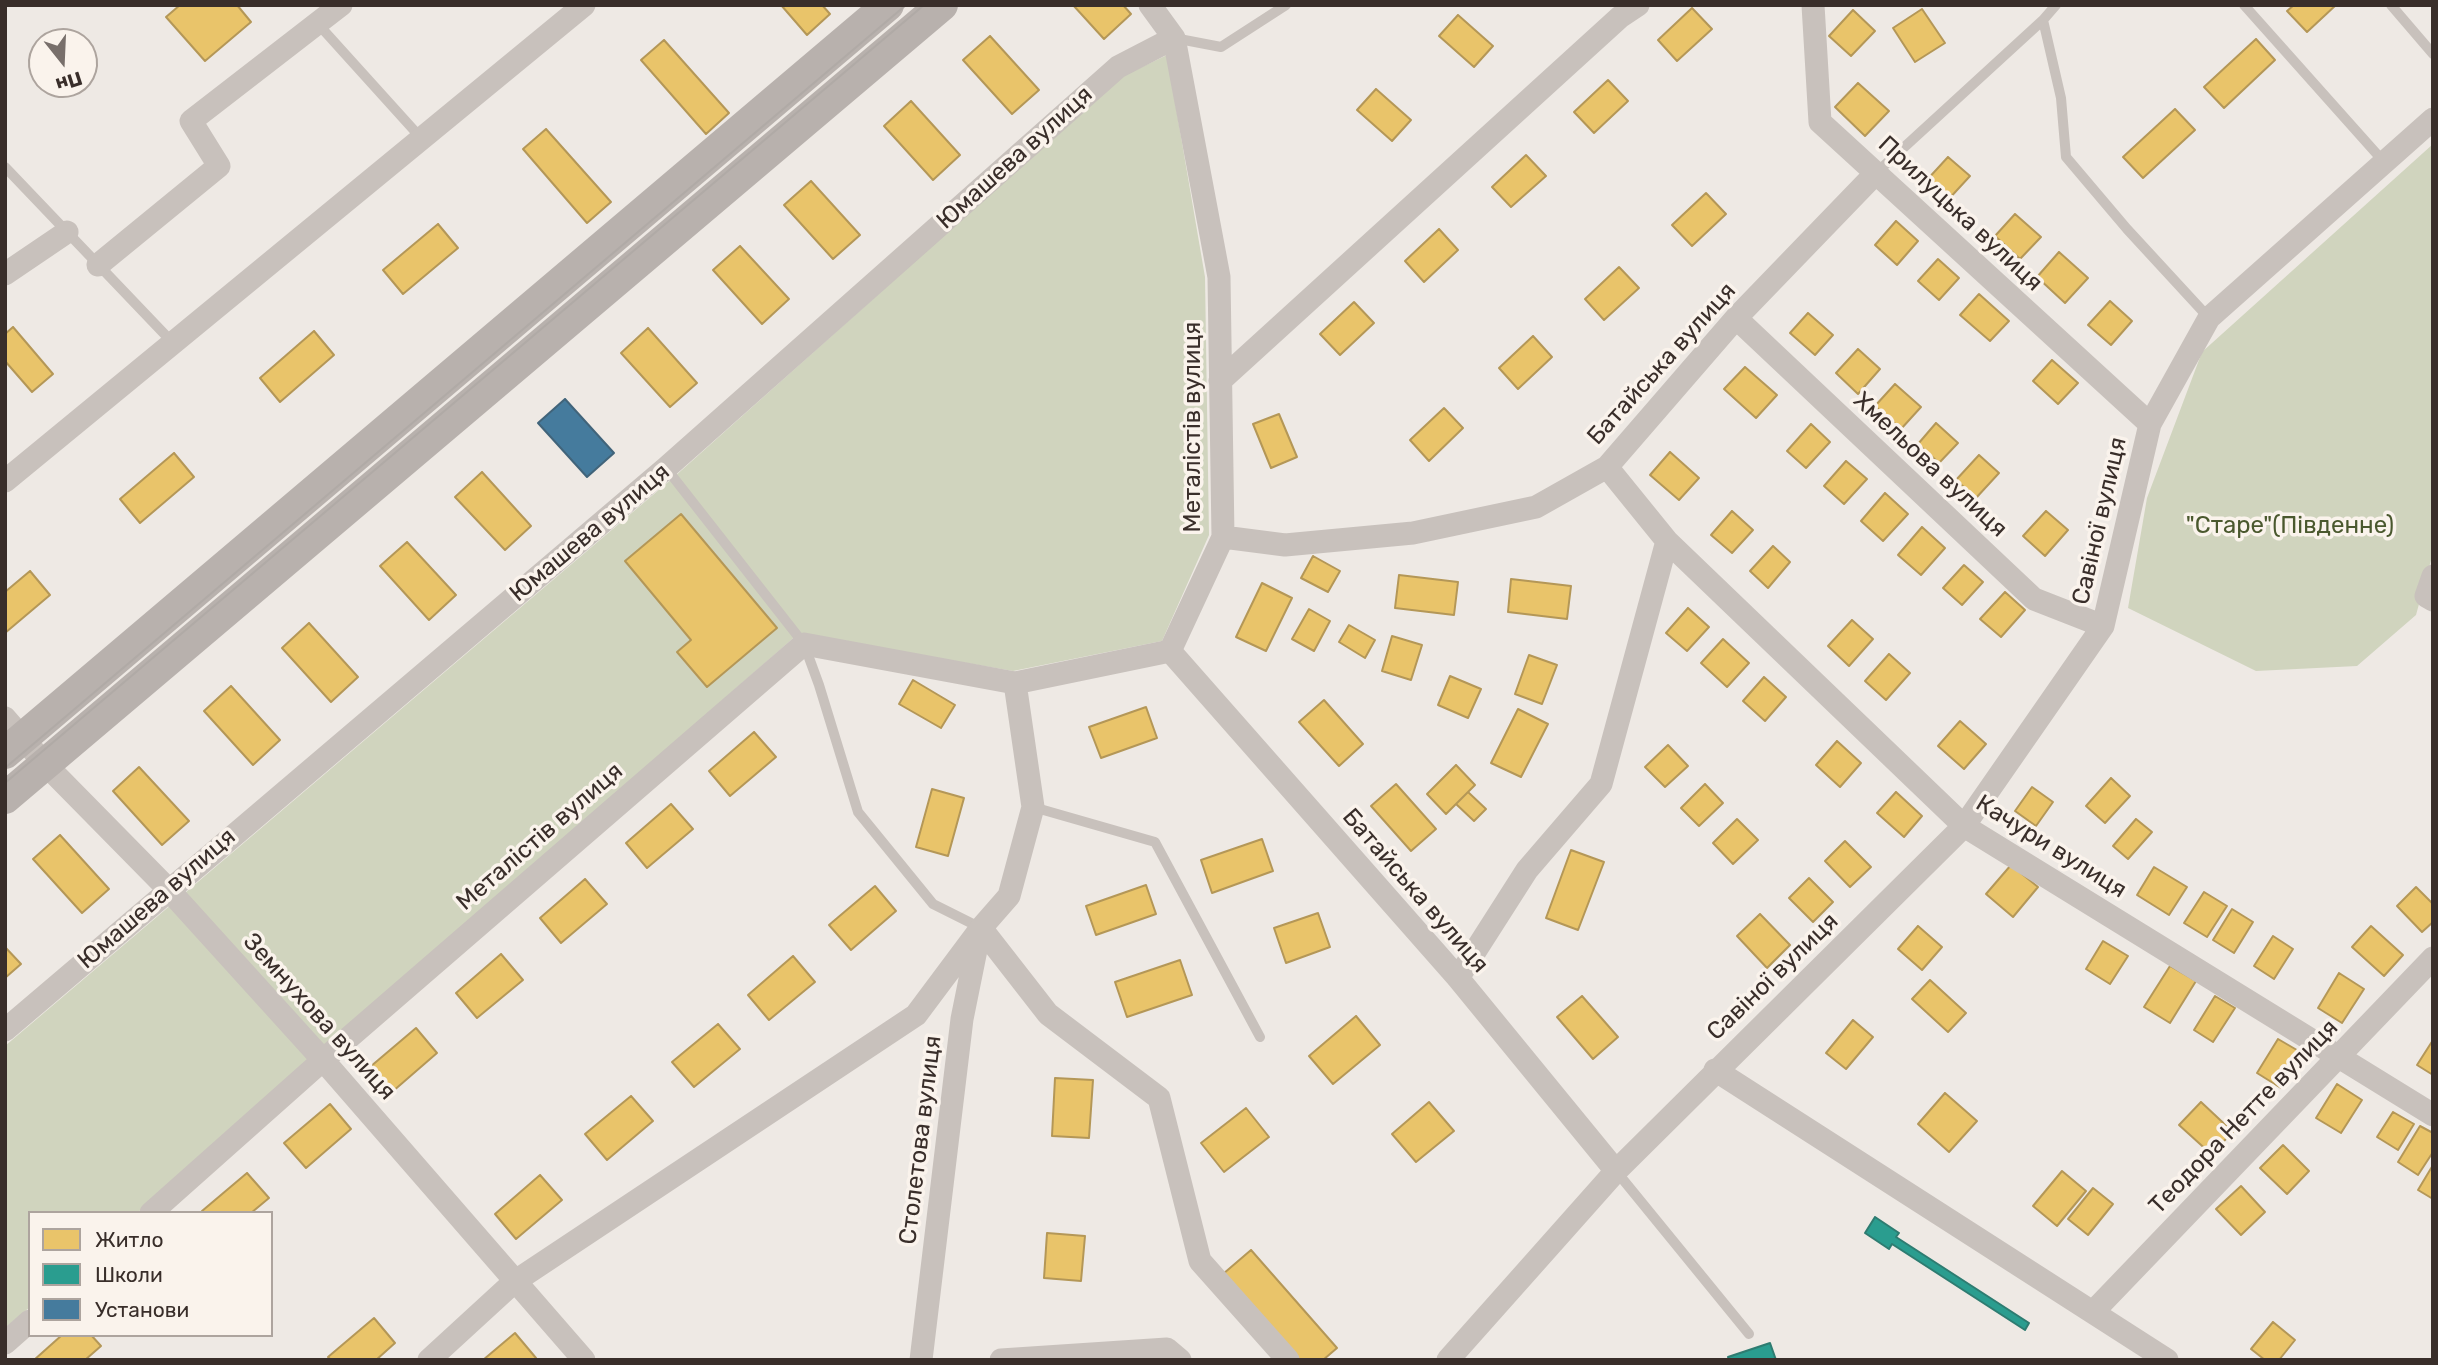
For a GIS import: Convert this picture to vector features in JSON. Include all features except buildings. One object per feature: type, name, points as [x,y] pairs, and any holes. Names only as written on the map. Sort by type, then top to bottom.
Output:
[{"type":"main road","points":[[11,736],[888,5]]},
{"type":"main road","points":[[5,798],[942,5]]},
{"type":"street","points":[[98,265],[219,166],[191,121],[341,5]]},
{"type":"street","points":[[5,481],[584,5]]},
{"type":"street","points":[[1150,5],[1174,38]]},
{"type":"street","points":[[1220,381],[1620,17],[1638,5]]},
{"type":"street","name":"Прилуцька вулиця","points":[[1813,5],[1821,122],[2150,424]]},
{"type":"street","name":"Металістів вулиця","points":[[1170,651],[1223,537],[1219,277],[1174,38]]},
{"type":"street","name":"Юмашева вулиця","points":[[5,1030],[666,468],[1118,67],[1174,38]]},
{"type":"street","name":"Савіної вулиця","points":[[1448,1360],[1616,1171],[1715,1070],[1964,827],[2103,626],[2150,424],[2209,317],[2433,119]]},
{"type":"street","name":"Батайська вулиця","points":[[1223,537],[1285,545],[1413,533],[1536,507],[1607,467],[1735,318],[1876,173]]},
{"type":"street","points":[[5,274],[66,232]]},
{"type":"street","name":"Хмельова вулиця","points":[[1735,318],[2034,599],[2103,626]]},
{"type":"street","name":"Качури вулиця","points":[[1607,467],[1667,541],[1964,827],[2433,1115]]},
{"type":"street","points":[[1458,978],[1527,870],[1601,784],[1667,541]]},
{"type":"street","points":[[804,644],[1015,683],[1170,651]]},
{"type":"street","name":"Металістів вулиця","points":[[153,1211],[323,1059],[804,644]]},
{"type":"street","name":"Батайська вулиця","points":[[1170,651],[1458,978],[1616,1171]]},
{"type":"street","points":[[429,1360],[514,1282],[916,1015],[981,928],[1009,896],[1032,807],[1015,683]]},
{"type":"street","name":"Земнухова вулиця","points":[[11,736],[45,764],[168,889],[323,1059],[584,1360]]},
{"type":"street","points":[[981,928],[1048,1014],[1159,1098],[1200,1261],[1288,1360]]},
{"type":"street","name":"Столетова вулиця","points":[[920,1360],[962,1019],[981,928]]},
{"type":"street","name":"Теодора Нетте вулиця","points":[[2093,1312],[2433,958]]},
{"type":"street","name":"Савіної вулиця","points":[[1715,1070],[2167,1360]]},
{"type":"street","points":[[5,1343],[28,1323]]},
{"type":"street","points":[[1001,1360],[1167,1349],[1180,1360]]},
{"type":"lane","points":[[1174,38],[1221,47],[1286,5]]},
{"type":"lane","name":"Батайська вулиця","points":[[1876,173],[2056,5]]},
{"type":"lane","points":[[2244,5],[2384,162]]},
{"type":"lane","points":[[2391,5],[2433,54]]},
{"type":"lane","points":[[2043,20],[2061,98],[2066,157],[2127,229],[2209,317]]},
{"type":"lane","points":[[318,24],[422,138]]},
{"type":"lane","points":[[5,167],[173,343]]},
{"type":"lane","points":[[666,468],[804,644],[858,812],[933,904],[981,928]]},
{"type":"lane","points":[[1032,807],[1155,842],[1260,1037]]},
{"type":"lane","points":[[1616,1171],[1749,1334]]},
{"type":"green space","points":[[1167,55],[1205,277],[1209,535],[1162,641],[1013,671],[798,634],[139,1211],[28,1211],[28,1309],[5,1328],[5,1046],[674,477],[1121,77]]},
{"type":"green space","name":"\"Старе\"(Південне)","points":[[2433,144],[2433,553],[2416,615],[2357,666],[2256,671],[2128,608],[2147,498],[2202,352]]},
{"type":"tram line","points":[[5,768],[906,5]]},
{"type":"tram line","points":[[5,783],[924,5]]}]
